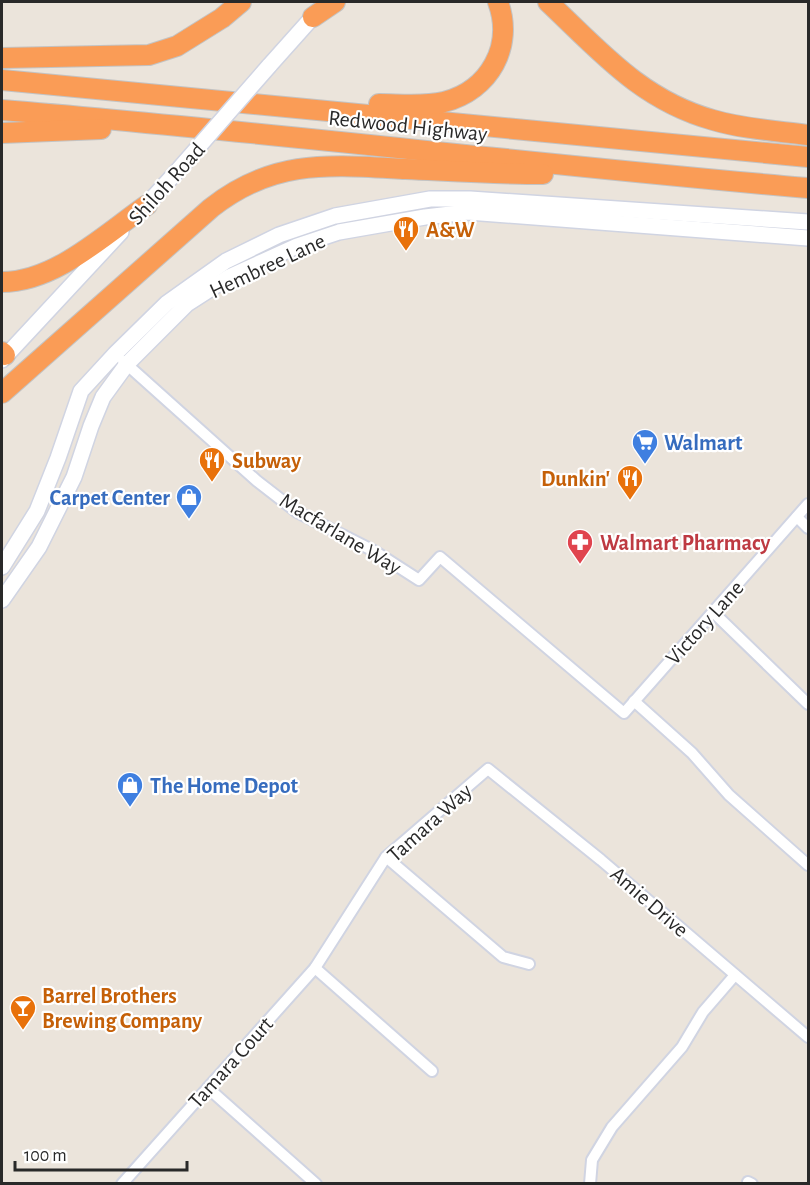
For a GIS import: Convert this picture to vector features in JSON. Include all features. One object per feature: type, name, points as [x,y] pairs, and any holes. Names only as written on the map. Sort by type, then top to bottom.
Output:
[{"type":"highway","points":[[2,58],[149,55],[177,46],[222,18],[241,2]]},
{"type":"highway","points":[[313,17],[335,2]]},
{"type":"highway","points":[[281,105],[428,103],[441,102],[465,93],[481,81],[498,56],[504,30],[503,15],[498,2]]},
{"type":"highway","points":[[548,2],[628,78],[656,97],[715,121],[808,135]]},
{"type":"highway","name":"Redwood Highway","points":[[2,80],[808,157]]},
{"type":"highway","name":"Redwood Highway","points":[[2,110],[182,125],[644,174],[808,188]]},
{"type":"highway","points":[[2,133],[182,125]]},
{"type":"highway","points":[[2,393],[211,208],[227,195],[261,178],[328,165],[507,174],[644,174]]},
{"type":"highway","points":[[2,282],[18,282],[33,278],[61,266],[147,205]]},
{"type":"street","name":"Shiloh Road","points":[[3,356],[147,205],[326,2]]},
{"type":"street","name":"Hembree Lane","points":[[2,600],[39,547],[74,477],[102,397],[121,358],[167,303],[226,261],[279,235],[335,216],[430,200],[470,199],[808,222]]},
{"type":"street","name":"Hembree Lane","points":[[2,567],[37,511],[81,391],[187,304],[229,278],[297,246],[339,232],[468,212],[808,238]]},
{"type":"street","name":"Macfarlane Way","points":[[121,358],[257,480],[297,512],[374,551],[419,580],[440,557],[624,713]]},
{"type":"street","points":[[39,547],[40,526],[63,478],[64,468],[58,458]]},
{"type":"street","name":"Victory Lane","points":[[624,713],[808,504]]},
{"type":"street","points":[[797,517],[808,528]]},
{"type":"street","points":[[713,612],[808,704]]},
{"type":"street","points":[[634,701],[692,753],[729,795],[808,865]]},
{"type":"street","name":"Tamara Way","points":[[315,968],[386,857],[488,769]]},
{"type":"street","name":"Amie Drive","points":[[488,769],[601,860],[808,1037]]},
{"type":"street","points":[[386,857],[503,957],[529,964]]},
{"type":"street","points":[[315,968],[432,1071]]},
{"type":"street","name":"Tamara Court","points":[[122,1184],[315,968]]},
{"type":"street","points":[[590,1184],[592,1160],[612,1127],[682,1047],[703,1012],[735,975]]},
{"type":"street","points":[[208,1088],[316,1184]]},
{"type":"place","name":"A&W","points":[[406,252]]},
{"type":"place","name":"Walmart","points":[[645,465]]},
{"type":"place","name":"Subway","points":[[212,483]]},
{"type":"place","name":"Dunkin'","points":[[630,501]]},
{"type":"place","name":"Carpet Center","points":[[189,520]]},
{"type":"place","name":"Walmart Pharmacy","points":[[580,565]]},
{"type":"place","name":"The Home Depot","points":[[130,808]]},
{"type":"place","name":"Barrel Brothers Brewing Company","points":[[23,1031]]}]
